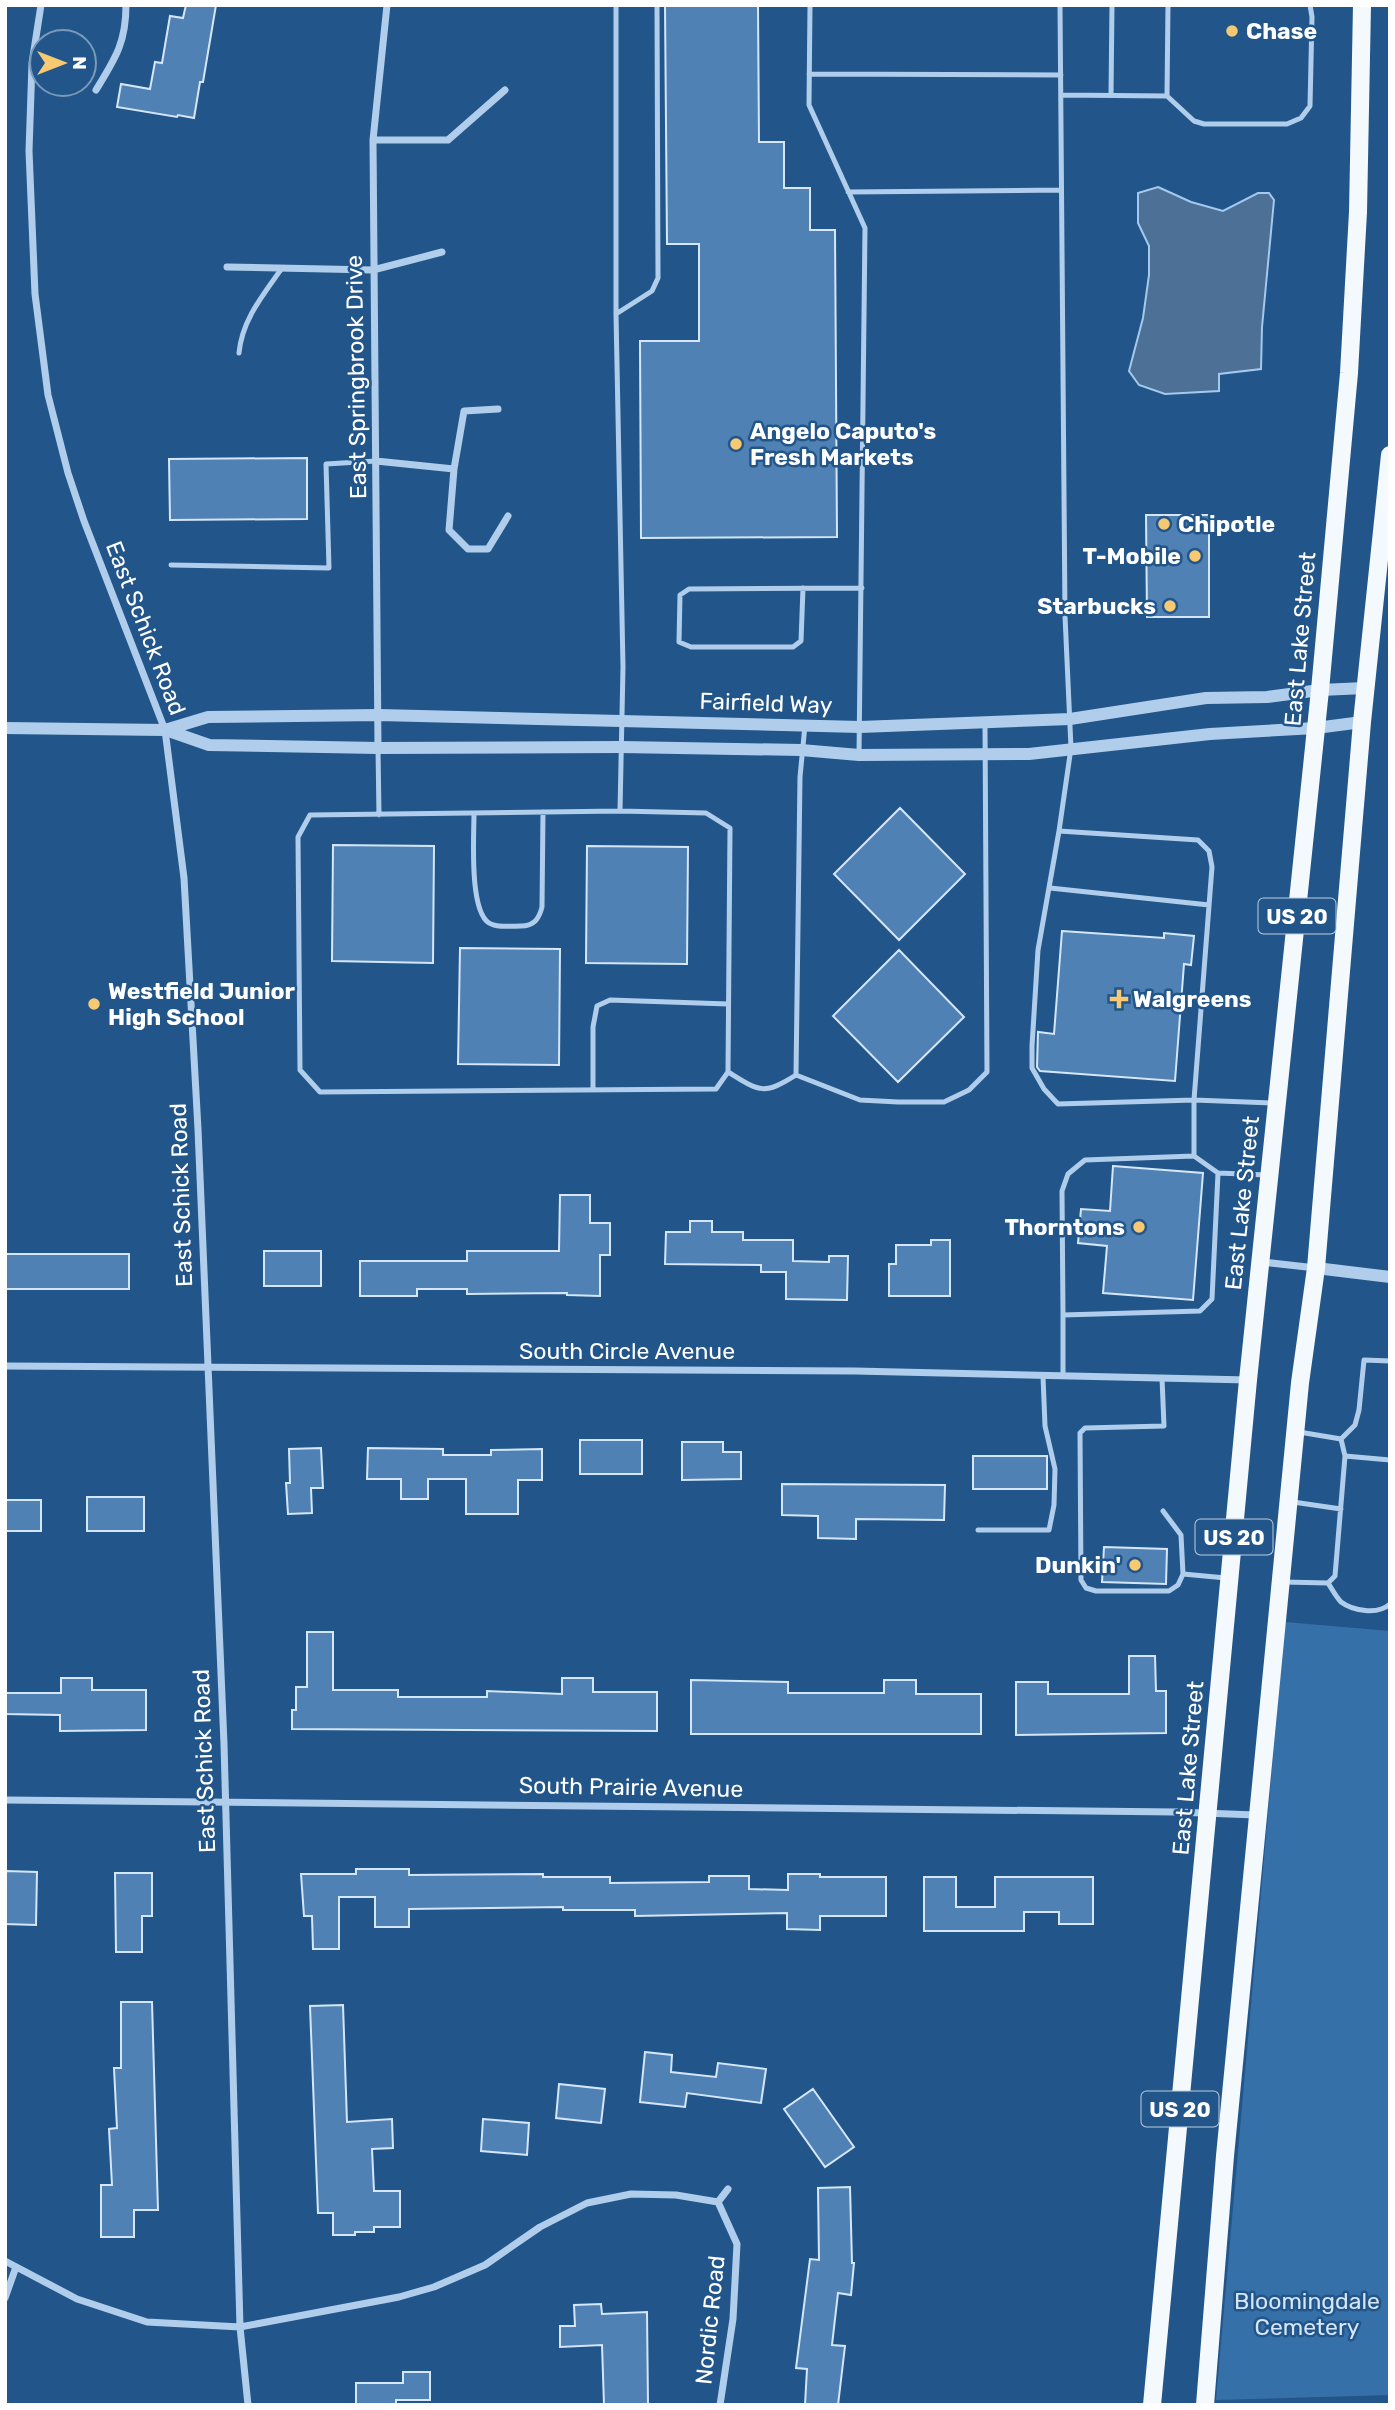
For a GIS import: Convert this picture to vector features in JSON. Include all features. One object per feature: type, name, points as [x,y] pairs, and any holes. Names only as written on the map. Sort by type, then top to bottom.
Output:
[{"type":"main road","name":"East Lake Street","points":[[1152,2405],[1248,1380],[1320,690],[1349,373],[1358,212],[1362,5]]},
{"type":"main road","name":"US 20","points":[[1205,2405],[1257,1815],[1296,1432],[1316,1268],[1362,722],[1387,508],[1390,455]]},
{"type":"street","name":"East Schick Road","points":[[41,5],[32,63],[29,151],[35,293],[48,394],[68,473],[84,522],[165,730],[184,878],[198,1129],[225,1803],[240,2327],[248,2405]]},
{"type":"street","points":[[98,87],[117,55],[126,28],[126,5]]},
{"type":"street","name":"East Springbrook Drive","points":[[378,748],[373,140],[387,5]]},
{"type":"street","points":[[373,140],[449,140],[505,90]]},
{"type":"street","points":[[228,267],[373,270],[442,252]]},
{"type":"street","points":[[498,409],[464,411],[454,469],[449,530],[468,549],[488,549],[508,516]]},
{"type":"street","points":[[376,461],[454,469]]},
{"type":"street","name":"Fairfield Way","points":[[5,728],[165,730],[208,717],[379,715],[860,727],[1070,719],[1206,698],[1267,697],[1320,690],[1366,688]]},
{"type":"street","name":"Fairfield Way","points":[[165,730],[209,746],[621,747],[801,750],[859,755],[1029,754],[1210,734],[1316,728],[1362,722]]},
{"type":"street","points":[[1261,1262],[1390,1277]]},
{"type":"street","name":"South Circle Avenue","points":[[5,1366],[841,1371],[1248,1380]]},
{"type":"street","name":"South Prairie Avenue","points":[[5,1800],[1209,1812],[1257,1815]]},
{"type":"street","points":[[5,2261],[77,2299],[147,2322],[240,2327],[399,2297],[434,2287],[485,2265],[540,2227],[587,2203],[631,2194],[676,2196],[718,2202],[728,2189]]},
{"type":"street","name":"Nordic Road","points":[[718,2202],[737,2244],[733,2319],[720,2405]]},
{"type":"street","points":[[5,2298],[16,2267]]},
{"type":"lane","points":[[616,5],[616,314],[623,667],[620,811]]},
{"type":"lane","points":[[616,314],[652,291],[658,278],[657,5]]},
{"type":"lane","points":[[810,5],[809,105],[865,228],[859,755]]},
{"type":"lane","points":[[1060,5],[1065,616],[1071,748],[1038,950],[1032,1068],[1044,1089],[1058,1104],[1194,1100],[1277,1103]]},
{"type":"lane","points":[[1111,94],[1112,5]]},
{"type":"lane","points":[[1167,96],[1168,5]]},
{"type":"lane","points":[[1060,95],[1167,96],[1194,121],[1204,124],[1287,124],[1301,118],[1310,106],[1310,5]]},
{"type":"lane","points":[[809,74],[1060,75]]},
{"type":"lane","points":[[848,192],[1061,190]]},
{"type":"lane","points":[[239,353],[244,328],[282,268]]},
{"type":"lane","points":[[170,565],[329,568],[327,464],[376,461]]},
{"type":"lane","points":[[803,589],[802,641],[793,647],[691,648],[679,642],[680,594],[690,589],[862,588]]},
{"type":"lane","points":[[796,1075],[860,1101],[944,1102],[969,1090],[987,1072],[985,721]]},
{"type":"lane","points":[[796,1075],[801,750],[805,724]]},
{"type":"lane","points":[[378,748],[379,815]]},
{"type":"lane","points":[[474,813],[474,890],[484,919],[492,925],[529,926],[540,918],[542,907],[543,813]]},
{"type":"lane","points":[[543,813],[706,813],[730,828],[728,1072],[716,1089],[320,1092],[300,1070],[298,837],[310,815],[543,813]]},
{"type":"lane","points":[[1059,831],[1198,840],[1209,850],[1212,867],[1194,1100],[1194,1156]]},
{"type":"lane","points":[[1050,888],[1209,905]]},
{"type":"lane","points":[[593,1090],[593,1027],[597,1006],[610,1000],[728,1004]]},
{"type":"lane","points":[[728,1072],[754,1088],[775,1088],[796,1075]]},
{"type":"lane","points":[[1063,1376],[1062,1191],[1068,1174],[1085,1160],[1194,1156],[1218,1173],[1270,1175]]},
{"type":"lane","points":[[1063,1315],[1200,1311],[1212,1299],[1218,1173]]},
{"type":"lane","points":[[1341,1439],[1355,1426],[1364,1360],[1390,1361]]},
{"type":"lane","points":[[978,1530],[1049,1530],[1054,1506],[1055,1469],[1045,1426],[1043,1376]]},
{"type":"lane","points":[[1162,1378],[1164,1426],[1085,1428],[1080,1433],[1081,1580],[1086,1588],[1096,1591],[1169,1591],[1178,1585],[1183,1574],[1181,1535],[1163,1511]]},
{"type":"lane","points":[[1296,1432],[1341,1439]]},
{"type":"lane","points":[[1280,1583],[1328,1583],[1335,1576],[1345,1456],[1341,1439]]},
{"type":"lane","points":[[1345,1456],[1390,1460]]},
{"type":"lane","points":[[1289,1501],[1341,1509]]},
{"type":"lane","points":[[1183,1574],[1230,1578]]},
{"type":"lane","points":[[1328,1583],[1340,1601],[1353,1608],[1372,1611],[1385,1609],[1390,1604]]},
{"type":"green space","name":"Bloomingdale Cemetery","points":[[1285,1622],[1390,1631],[1390,2395],[1216,2400]]},
{"type":"shaded area","points":[[1158,187],[1191,202],[1223,211],[1258,193],[1269,193],[1274,200],[1262,327],[1261,369],[1219,374],[1219,391],[1165,394],[1139,385],[1129,371],[1143,318],[1149,275],[1149,246],[1138,223],[1138,193]]},
{"type":"building","points":[[186,5],[216,5],[194,118],[117,107],[121,84],[150,89],[155,62],[162,63],[170,16],[183,18]]},
{"type":"building","points":[[665,5],[758,5],[759,142],[784,142],[784,188],[810,188],[810,230],[835,230],[837,537],[641,538],[640,341],[699,341],[699,244],[667,244]]},
{"type":"building","points":[[307,458],[307,519],[170,520],[169,459]]},
{"type":"building","points":[[1146,515],[1209,515],[1209,617],[1147,617]]},
{"type":"building","points":[[900,808],[965,874],[899,940],[834,874]]},
{"type":"building","points":[[333,845],[434,846],[433,963],[332,961]]},
{"type":"building","points":[[587,846],[688,847],[687,964],[586,963]]},
{"type":"building","name":"Walgreens","points":[[1062,931],[1164,938],[1164,933],[1194,936],[1191,965],[1184,964],[1175,1081],[1040,1071],[1037,1067],[1038,1032],[1054,1034]]},
{"type":"building","points":[[460,948],[560,949],[559,1065],[458,1064]]},
{"type":"building","points":[[899,950],[964,1017],[898,1082],[833,1016]]},
{"type":"building","name":"Thorntons","points":[[1113,1166],[1203,1173],[1193,1300],[1103,1293],[1107,1246],[1078,1243],[1081,1209],[1110,1211]]},
{"type":"building","points":[[560,1195],[590,1195],[590,1223],[610,1223],[610,1255],[600,1255],[600,1296],[567,1293],[467,1294],[467,1289],[417,1289],[417,1296],[360,1296],[360,1261],[467,1261],[467,1251],[559,1251]]},
{"type":"building","points":[[690,1221],[712,1221],[712,1232],[743,1232],[743,1240],[793,1240],[793,1261],[829,1262],[829,1256],[848,1256],[847,1300],[786,1299],[786,1272],[761,1272],[761,1265],[665,1264],[666,1232],[690,1232]]},
{"type":"building","points":[[931,1240],[950,1240],[950,1296],[889,1296],[889,1264],[896,1264],[896,1245],[931,1245]]},
{"type":"building","points":[[264,1251],[321,1251],[321,1286],[264,1286]]},
{"type":"building","points":[[5,1254],[129,1254],[129,1289],[5,1289]]},
{"type":"building","points":[[580,1440],[642,1440],[642,1474],[580,1474]]},
{"type":"building","points":[[682,1442],[723,1442],[723,1452],[741,1452],[741,1479],[682,1480]]},
{"type":"building","points":[[321,1448],[323,1488],[311,1488],[312,1513],[288,1514],[286,1483],[290,1483],[289,1449]]},
{"type":"building","points":[[368,1448],[443,1449],[443,1455],[491,1455],[491,1450],[542,1449],[542,1480],[518,1480],[518,1514],[466,1514],[466,1479],[428,1479],[428,1499],[401,1499],[401,1479],[367,1479]]},
{"type":"building","points":[[973,1456],[1047,1456],[1047,1489],[973,1489]]},
{"type":"building","points":[[782,1484],[945,1485],[944,1520],[856,1519],[856,1539],[818,1538],[818,1516],[782,1515]]},
{"type":"building","points":[[87,1497],[144,1497],[144,1531],[87,1531]]},
{"type":"building","points":[[5,1500],[41,1500],[41,1531],[5,1531]]},
{"type":"building","name":"Dunkin'","points":[[1104,1547],[1167,1549],[1166,1584],[1102,1582]]},
{"type":"building","points":[[307,1632],[333,1632],[333,1690],[398,1690],[398,1697],[487,1697],[487,1691],[562,1694],[562,1678],[593,1678],[593,1692],[657,1692],[657,1731],[292,1729],[292,1710],[296,1710],[296,1687],[307,1687]]},
{"type":"building","points":[[1129,1656],[1155,1656],[1156,1691],[1166,1691],[1166,1733],[1016,1735],[1016,1682],[1048,1682],[1048,1694],[1129,1694]]},
{"type":"building","points":[[61,1678],[92,1678],[92,1690],[146,1690],[146,1730],[60,1731],[60,1715],[5,1714],[5,1693],[61,1693]]},
{"type":"building","points":[[691,1680],[788,1682],[788,1693],[884,1693],[884,1680],[916,1680],[916,1694],[981,1694],[981,1734],[691,1734]]},
{"type":"building","points":[[356,1869],[409,1869],[409,1875],[543,1874],[543,1877],[610,1877],[610,1883],[709,1882],[709,1876],[749,1876],[749,1889],[788,1890],[788,1874],[886,1877],[886,1916],[820,1916],[820,1930],[787,1929],[787,1913],[635,1916],[635,1910],[563,1910],[563,1907],[409,1909],[409,1927],[375,1927],[375,1897],[339,1897],[339,1949],[313,1949],[312,1916],[304,1916],[301,1874],[356,1874]]},
{"type":"building","points":[[6,1871],[37,1872],[36,1925],[5,1924]]},
{"type":"building","points":[[115,1873],[152,1873],[152,1916],[142,1916],[142,1952],[116,1952]]},
{"type":"building","points":[[924,1877],[956,1877],[956,1907],[995,1907],[995,1877],[1093,1877],[1093,1924],[1059,1924],[1059,1912],[1024,1912],[1024,1931],[924,1931]]},
{"type":"building","points":[[121,2002],[152,2002],[158,2210],[134,2210],[134,2237],[101,2237],[101,2185],[112,2185],[109,2129],[117,2128],[114,2068],[121,2068]]},
{"type":"building","points":[[343,2005],[347,2122],[392,2119],[393,2148],[372,2149],[374,2191],[400,2191],[400,2227],[374,2227],[374,2232],[355,2232],[355,2235],[333,2235],[333,2213],[318,2213],[310,2006]]},
{"type":"building","points":[[645,2052],[672,2055],[671,2072],[716,2077],[718,2063],[766,2069],[761,2103],[687,2093],[685,2107],[640,2102]]},
{"type":"building","points":[[559,2084],[605,2089],[601,2123],[556,2118]]},
{"type":"building","points":[[813,2089],[854,2147],[825,2167],[784,2109]]},
{"type":"building","points":[[483,2119],[529,2123],[527,2155],[481,2151]]},
{"type":"building","points":[[850,2187],[854,2263],[851,2295],[838,2293],[832,2345],[845,2346],[838,2405],[805,2405],[807,2369],[796,2368],[810,2259],[819,2260],[818,2188]]},
{"type":"building","points":[[601,2304],[602,2314],[647,2312],[648,2405],[604,2405],[602,2345],[560,2347],[560,2326],[575,2326],[574,2305]]},
{"type":"building","points":[[403,2372],[430,2372],[430,2400],[396,2400],[396,2405],[356,2405],[356,2383],[403,2383]]},
{"type":"place","name":"Chase","points":[[1232,31]]},
{"type":"place","name":"Angelo Caputo's Fresh Markets","points":[[736,444]]},
{"type":"place","name":"Chipotle","points":[[1164,524]]},
{"type":"place","name":"T-Mobile","points":[[1195,556]]},
{"type":"place","name":"Starbucks","points":[[1170,606]]},
{"type":"place","name":"Walgreens","points":[[1119,999]]},
{"type":"place","name":"Westfield Junior High School","points":[[94,1004]]},
{"type":"place","name":"Thorntons","points":[[1139,1227]]},
{"type":"place","name":"Dunkin'","points":[[1135,1565]]}]
